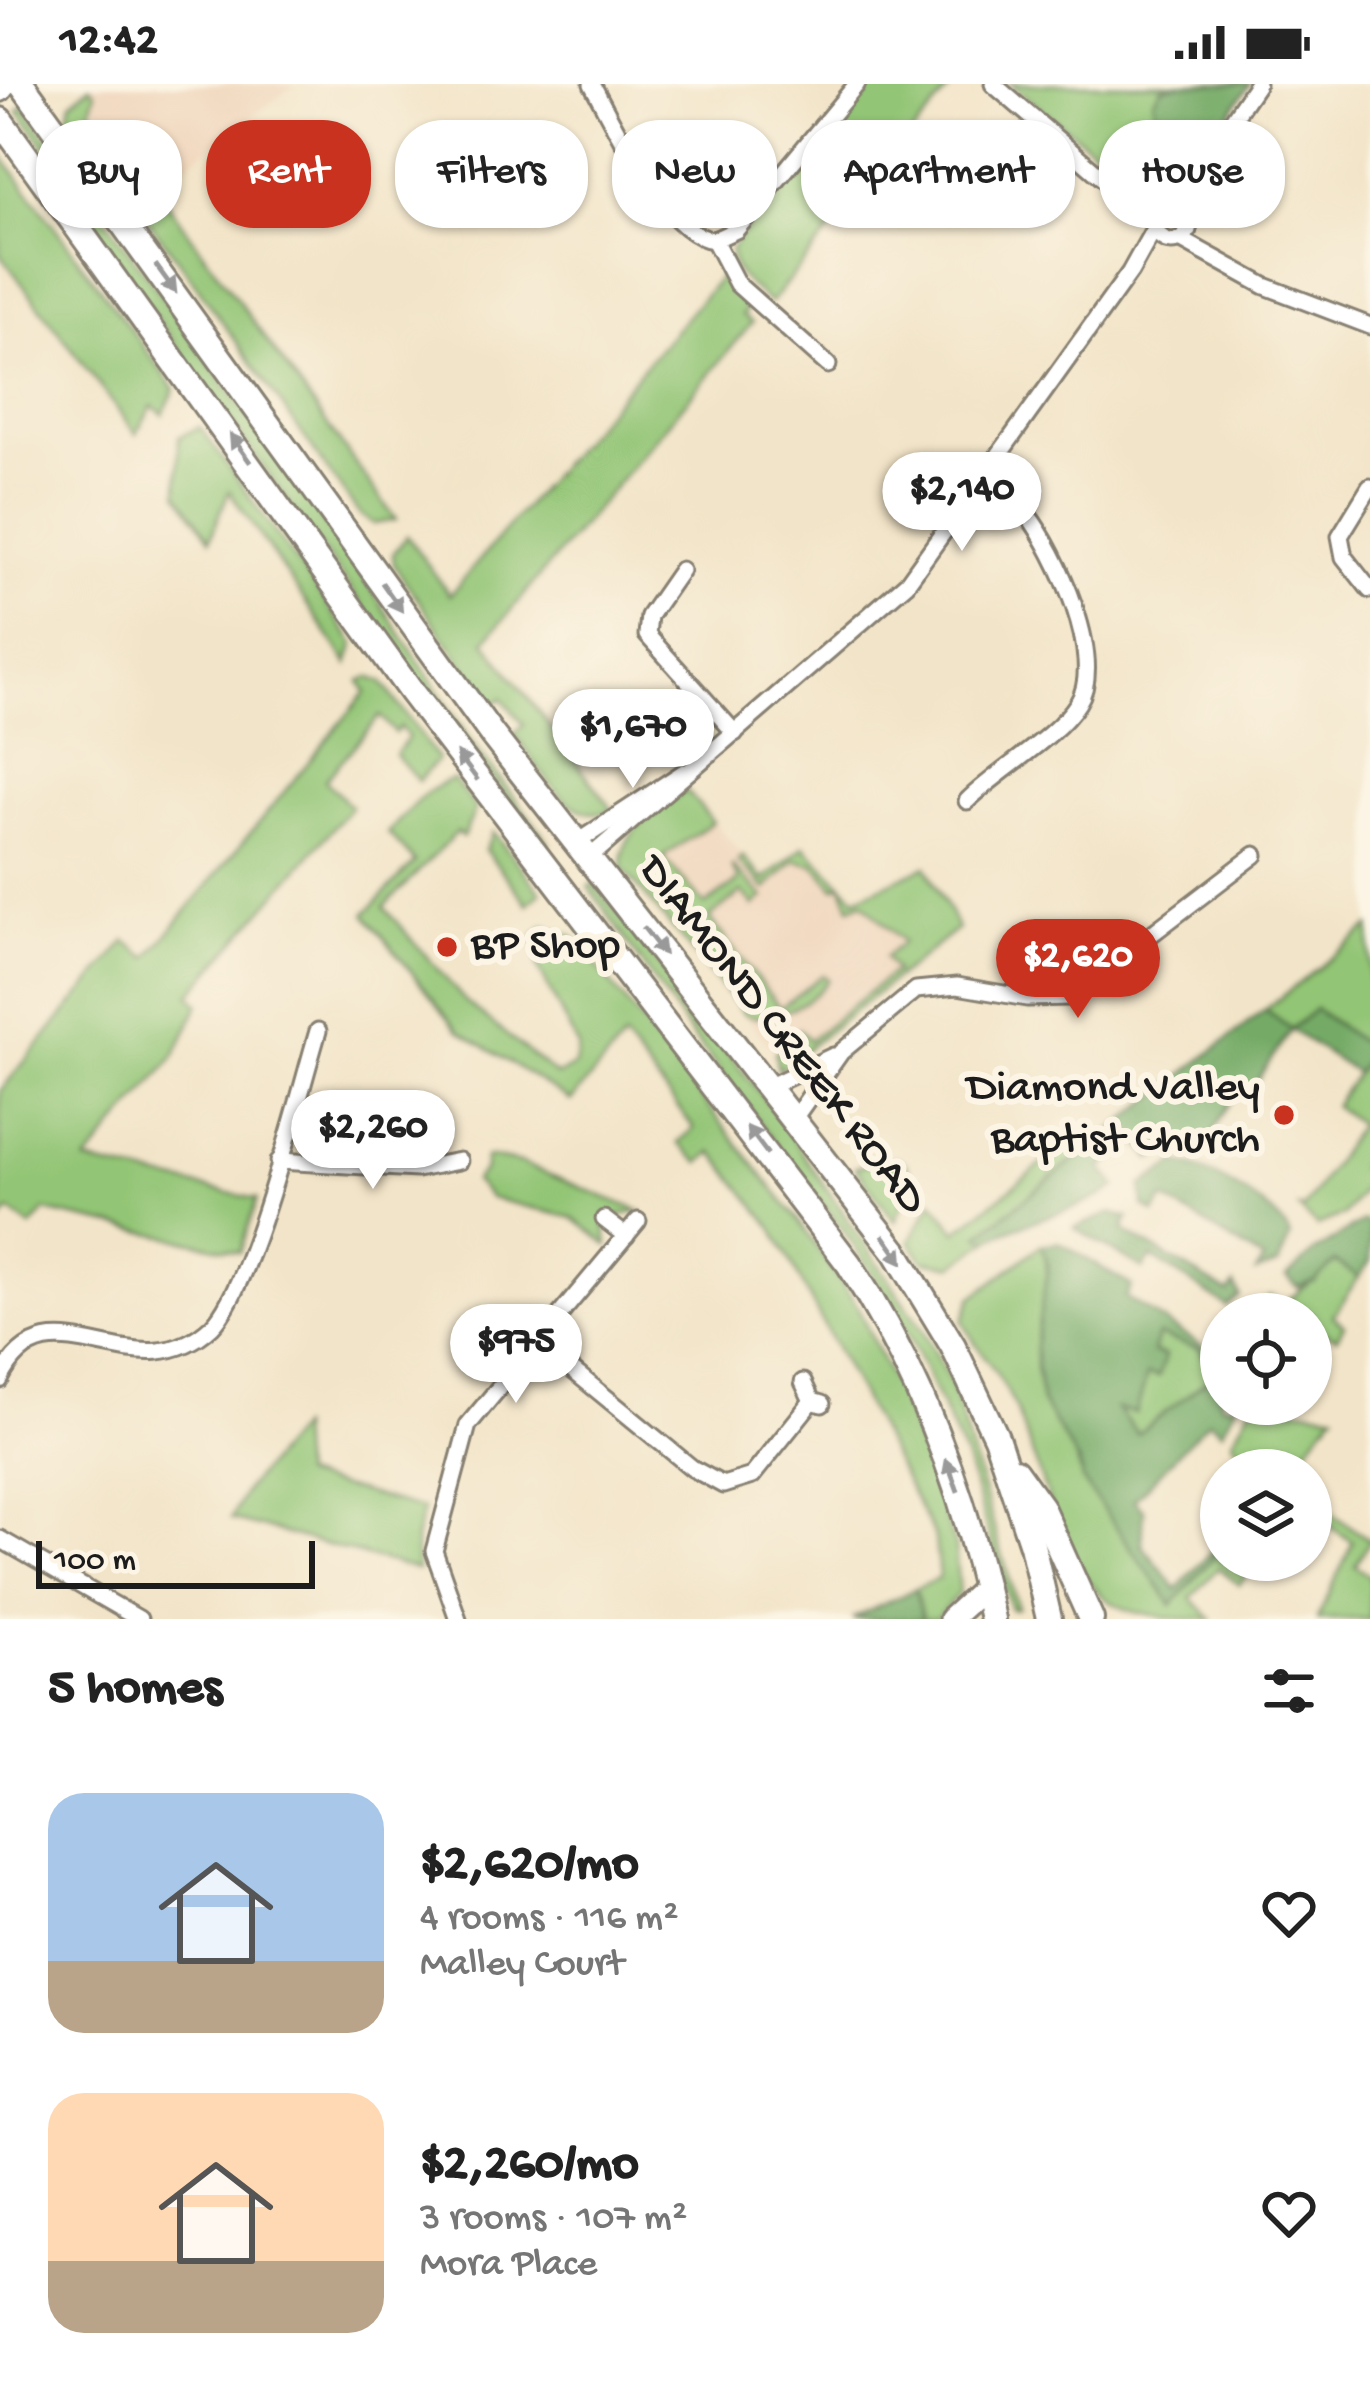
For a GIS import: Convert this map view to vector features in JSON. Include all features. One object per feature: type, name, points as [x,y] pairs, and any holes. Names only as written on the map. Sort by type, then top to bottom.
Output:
[{"type":"main road","name":"DIAMOND CREEK ROAD","points":[[22,84],[446,674],[919,1287],[969,1376],[1004,1460],[1049,1619]]},
{"type":"main road","name":"DIAMOND CREEK ROAD","points":[[0,120],[400,676],[811,1210],[877,1307],[928,1410],[992,1619]]},
{"type":"main road","points":[[554,878],[583,851]]},
{"type":"main road","points":[[1004,1460],[1042,1507],[1091,1619]]},
{"type":"main road","points":[[950,1619],[985,1587]]},
{"type":"street","points":[[592,84],[670,210],[693,234],[714,240],[736,230],[857,84]]},
{"type":"street","points":[[993,84],[1099,173]]},
{"type":"street","points":[[1130,272],[1183,231],[1232,119],[1257,84]]},
{"type":"street","points":[[1094,168],[1099,171]]},
{"type":"street","points":[[583,851],[707,758],[907,583],[1130,272],[1153,228]]},
{"type":"street","points":[[1157,228],[1162,238],[1183,231]]},
{"type":"street","points":[[1181,228],[1265,286],[1370,326]]},
{"type":"street","points":[[714,240],[736,284],[828,365]]},
{"type":"street","points":[[967,801],[1069,715],[1083,693],[1090,667],[1084,636],[1036,526],[985,478]]},
{"type":"street","points":[[1370,487],[1340,536],[1344,557],[1370,590]]},
{"type":"street","points":[[681,570],[649,616],[647,635],[735,733]]},
{"type":"street","points":[[768,1087],[841,1052],[916,990],[957,986],[1049,1000],[1085,990],[1256,855]]},
{"type":"street","points":[[0,1380],[23,1349],[50,1338],[77,1337],[142,1354],[173,1349],[204,1332],[235,1292],[318,1031]]},
{"type":"street","points":[[794,1120],[841,1052]]},
{"type":"street","points":[[279,1161],[417,1168],[459,1161]]},
{"type":"street","points":[[604,1219],[626,1236]]},
{"type":"street","points":[[458,1619],[434,1551],[462,1440],[479,1410],[638,1221]]},
{"type":"street","points":[[537,1341],[692,1468],[723,1485],[752,1476],[817,1403],[803,1382]]},
{"type":"street","points":[[0,1539],[139,1619]]},
{"type":"shaded area","points":[[89,84],[296,84],[247,120],[206,120],[206,150],[182,167],[182,120],[95,120],[95,92]]},
{"type":"shaded area","points":[[686,790],[763,880],[804,846],[856,898],[926,866],[958,929],[778,1071],[775,1052],[623,869],[621,853],[632,833]]},
{"type":"green space","points":[[869,84],[954,84],[924,120],[839,120]]},
{"type":"green space","points":[[1010,84],[1250,84],[1223,120],[1099,120],[1099,154],[1075,135],[1075,120],[1056,120]]},
{"type":"green space","points":[[1250,84],[1225,120],[1158,120],[1153,100],[1161,88]]},
{"type":"green space","points":[[90,86],[96,92],[91,109],[95,120],[70,120],[71,102]]},
{"type":"green space","points":[[24,105],[36,122],[36,135],[18,110]]},
{"type":"green space","points":[[0,153],[36,202],[36,228],[56,228],[175,389],[163,414],[152,406],[136,434],[0,254]]},
{"type":"green space","points":[[801,165],[801,228],[833,228],[770,303],[738,273],[731,248],[748,228],[777,228],[777,193]]},
{"type":"green space","points":[[182,223],[396,520],[374,524],[359,514],[154,228],[182,228]]},
{"type":"green space","points":[[98,228],[113,228],[363,576],[470,740],[549,843],[544,847],[382,633],[120,267]]},
{"type":"green space","points":[[720,277],[748,307],[742,315],[752,323],[485,641],[613,810],[582,810],[544,776],[514,733],[524,725],[502,698],[492,706],[394,565],[393,554],[407,536],[450,595]]},
{"type":"green space","points":[[200,427],[355,644],[348,664],[229,491],[210,539],[178,493],[179,437]]},
{"type":"green space","points":[[369,677],[382,682],[438,759],[418,781],[395,755],[408,737],[400,727],[395,733],[380,716],[325,780],[351,807],[190,995],[199,1004],[175,1056],[86,1162],[257,1199],[240,1252],[45,1211],[31,1227],[10,1211],[0,1222],[0,1091],[126,941],[148,958],[366,692],[360,681]]},
{"type":"green space","points":[[453,779],[476,808],[463,837],[457,832],[384,907],[466,1002],[557,1076],[575,1065],[578,1047],[538,967],[535,935],[544,926],[573,936],[798,1220],[857,1306],[911,1422],[955,1546],[959,1593],[936,1619],[922,1619],[915,1589],[939,1578],[935,1538],[773,1228],[713,1152],[700,1163],[678,1143],[694,1128],[624,1039],[571,1101],[458,1030],[365,914],[415,862],[388,833],[424,795]]},
{"type":"green space","points":[[686,790],[713,822],[663,857],[705,905],[739,881],[731,865],[764,897],[754,906],[742,892],[709,918],[780,1008],[823,975],[828,979],[813,996],[790,1010],[766,1017],[744,1014],[623,869],[626,843],[633,833]]},
{"type":"green space","points":[[493,832],[541,892],[528,904],[485,850]]},
{"type":"green space","points":[[804,846],[856,898],[926,866],[958,929],[778,1071],[775,1053],[799,1029],[809,1040],[895,971],[885,957],[903,942],[863,902],[850,907],[841,884],[835,888],[815,865],[795,860],[766,889],[738,861],[743,856],[764,880]]},
{"type":"green space","points":[[594,883],[771,1107],[919,1324],[951,1383],[1018,1608],[1011,1609],[965,1457],[897,1311],[844,1231],[690,1033],[589,887]]},
{"type":"green space","points":[[1370,927],[1370,1049],[1316,1009],[1291,1029],[1265,1010]]},
{"type":"green space","points":[[1315,1009],[1370,1049],[1370,1070],[1362,1065],[1356,1073],[1291,1030],[1251,1089],[1237,1091],[1205,1145],[1182,1147],[1152,1159],[1136,1141],[1102,1168],[1117,1187],[989,1240],[979,1235],[1265,1010],[1291,1029]]},
{"type":"green space","points":[[1362,1064],[1370,1070],[1370,1153],[1360,1168],[1370,1179],[1344,1215],[1317,1226],[1297,1207],[1303,1210],[1359,1124],[1334,1106]]},
{"type":"green space","points":[[1084,1131],[1094,1144],[980,1234],[989,1240],[953,1266],[924,1261],[910,1241],[933,1201],[957,1231]]},
{"type":"green space","points":[[485,1158],[520,1163],[640,1211],[613,1217],[606,1228],[608,1245],[573,1218],[490,1198],[474,1181],[485,1169]]},
{"type":"green space","points":[[896,1158],[906,1164],[913,1181],[895,1221],[855,1167]]},
{"type":"green space","points":[[1176,1163],[1223,1180],[1273,1214],[1290,1237],[1278,1265],[1256,1272],[1263,1260],[1164,1199],[1155,1213],[1144,1207],[1142,1186]]},
{"type":"green space","points":[[1111,1213],[1129,1218],[1123,1230],[1228,1293],[1206,1293],[1152,1257],[1143,1269],[1074,1228]]},
{"type":"green space","points":[[1364,1221],[1370,1224],[1370,1261],[1359,1277],[1335,1262],[1314,1282],[1297,1287],[1287,1277],[1314,1252]]},
{"type":"green space","points":[[1059,1242],[1132,1286],[1126,1297],[1200,1345],[1200,1350],[1158,1335],[1153,1352],[1165,1356],[1159,1377],[1147,1375],[1136,1413],[1117,1409],[1137,1434],[1200,1385],[1200,1425],[1204,1425],[1134,1500],[1144,1510],[1142,1545],[1177,1589],[1200,1564],[1200,1573],[1172,1605],[1082,1480],[1080,1465],[1041,1401],[1035,1346],[1048,1265],[1041,1245]]},
{"type":"green space","points":[[1041,1245],[1047,1270],[1036,1367],[1044,1403],[1082,1480],[1172,1604],[1200,1573],[1200,1581],[1206,1581],[1191,1598],[1211,1619],[1142,1614],[1116,1605],[1089,1582],[1063,1534],[1011,1399],[963,1321],[972,1298]]},
{"type":"green space","points":[[1335,1262],[1359,1277],[1333,1316],[1344,1325],[1337,1338],[1332,1336],[1332,1293],[1297,1293]]},
{"type":"green space","points":[[1158,1335],[1199,1349],[1200,1386],[1138,1434],[1115,1407],[1164,1355],[1153,1352]]},
{"type":"green space","points":[[1241,1425],[1325,1425],[1306,1449],[1241,1449],[1232,1441]]},
{"type":"green space","points":[[298,1428],[301,1476],[423,1509],[415,1540],[417,1570],[231,1519],[246,1489]]},
{"type":"green space","points":[[1332,1514],[1370,1540],[1355,1566],[1370,1576],[1370,1619],[1317,1619],[1353,1542],[1332,1528]]},
{"type":"green space","points":[[915,1589],[922,1619],[852,1619]]},
{"type":"place","name":"BP Shop","points":[[447,947]]},
{"type":"place","name":"Diamond Valley Baptist Church","points":[[1284,1115]]}]
